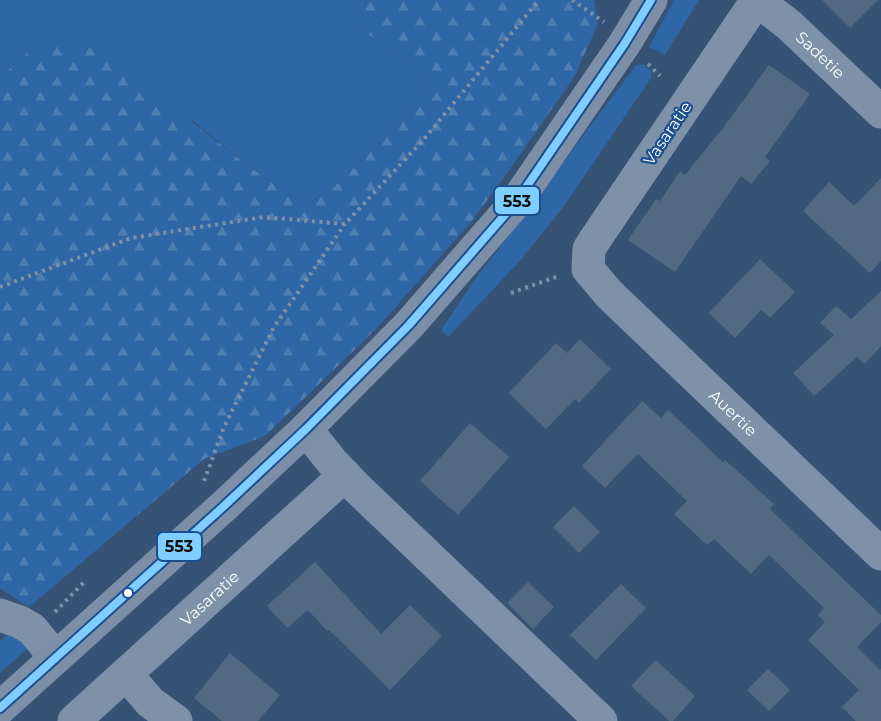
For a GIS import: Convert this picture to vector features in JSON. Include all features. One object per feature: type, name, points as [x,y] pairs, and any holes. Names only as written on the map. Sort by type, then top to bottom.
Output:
[{"type":"main road","points":[[0,708],[224,506],[306,429],[409,325],[516,202],[626,43],[642,5]]},
{"type":"street","name":"Sadetie","points":[[757,0],[789,25],[881,112]]},
{"type":"street","name":"Vasaratie","points":[[588,269],[589,249],[594,241],[757,0]]},
{"type":"street","name":"Auertie","points":[[588,269],[605,290],[881,554]]},
{"type":"street","points":[[306,429],[345,476],[600,721]]},
{"type":"street","name":"Vasaratie","points":[[74,721],[345,476]]},
{"type":"street","points":[[0,615],[32,629],[56,657]]},
{"type":"street","points":[[126,674],[150,702],[176,721]]},
{"type":"path","points":[[204,482],[224,427],[274,327],[345,224],[424,139],[539,0]]},
{"type":"path","points":[[572,0],[600,18]]},
{"type":"path","points":[[0,287],[130,238],[264,217],[345,224]]},
{"type":"path","points":[[511,292],[588,269]]},
{"type":"path","points":[[32,629],[49,618],[86,580]]},
{"type":"green space","points":[[0,0],[367,0],[360,28],[429,78],[397,126],[335,186],[307,205],[251,168],[193,121],[0,76]]},
{"type":"green space","points":[[367,0],[594,0],[598,24],[574,77],[515,162],[472,221],[376,329],[265,436],[204,459],[29,607],[0,589],[0,76],[34,47],[58,37],[99,49],[251,168],[307,205],[335,186],[397,126],[429,78],[360,28]]},
{"type":"green space","points":[[674,0],[699,0],[665,55],[649,47]]},
{"type":"green space","points":[[643,64],[651,71],[651,78],[562,209],[519,262],[448,337],[441,330],[475,279],[636,65]]},
{"type":"green space","points":[[12,630],[26,641],[27,649],[0,673],[0,641]]},
{"type":"building","points":[[822,0],[878,0],[850,28]]},
{"type":"building","points":[[769,65],[810,94],[765,157],[770,161],[751,184],[741,176],[675,272],[628,240],[656,199],[660,201],[680,171],[685,175]]},
{"type":"building","points":[[881,178],[881,261],[870,273],[803,211],[829,182],[854,206]]},
{"type":"building","points":[[760,259],[795,292],[770,318],[761,310],[735,338],[709,313]]},
{"type":"building","points":[[881,291],[881,346],[865,364],[857,357],[814,396],[793,373],[834,335],[820,323],[836,306],[851,319]]},
{"type":"building","points":[[580,339],[611,369],[579,403],[575,399],[546,429],[509,393],[556,343],[567,353]]},
{"type":"building","points":[[642,401],[661,418],[668,410],[723,462],[725,460],[774,504],[770,509],[881,615],[881,622],[857,647],[881,669],[881,721],[856,721],[842,707],[859,690],[808,640],[825,622],[818,615],[824,608],[769,555],[751,574],[714,539],[707,545],[674,514],[687,501],[638,454],[605,488],[582,466]]},
{"type":"building","points":[[470,423],[509,457],[458,515],[420,481]]},
{"type":"building","points":[[574,506],[600,532],[579,553],[553,527]]},
{"type":"building","points":[[315,562],[381,634],[410,605],[442,636],[390,690],[308,610],[287,628],[267,606]]},
{"type":"building","points":[[528,582],[554,607],[533,629],[507,603]]},
{"type":"building","points":[[621,584],[646,608],[596,660],[570,635]]},
{"type":"building","points":[[230,653],[280,695],[258,721],[222,721],[194,698]]},
{"type":"building","points":[[656,660],[695,696],[673,721],[669,721],[631,686]]},
{"type":"building","points":[[768,669],[790,690],[769,711],[747,690]]},
{"type":"transit line","name":"553","points":[[0,708],[224,506],[306,429],[409,325],[516,202],[625,43],[651,0]]}]
